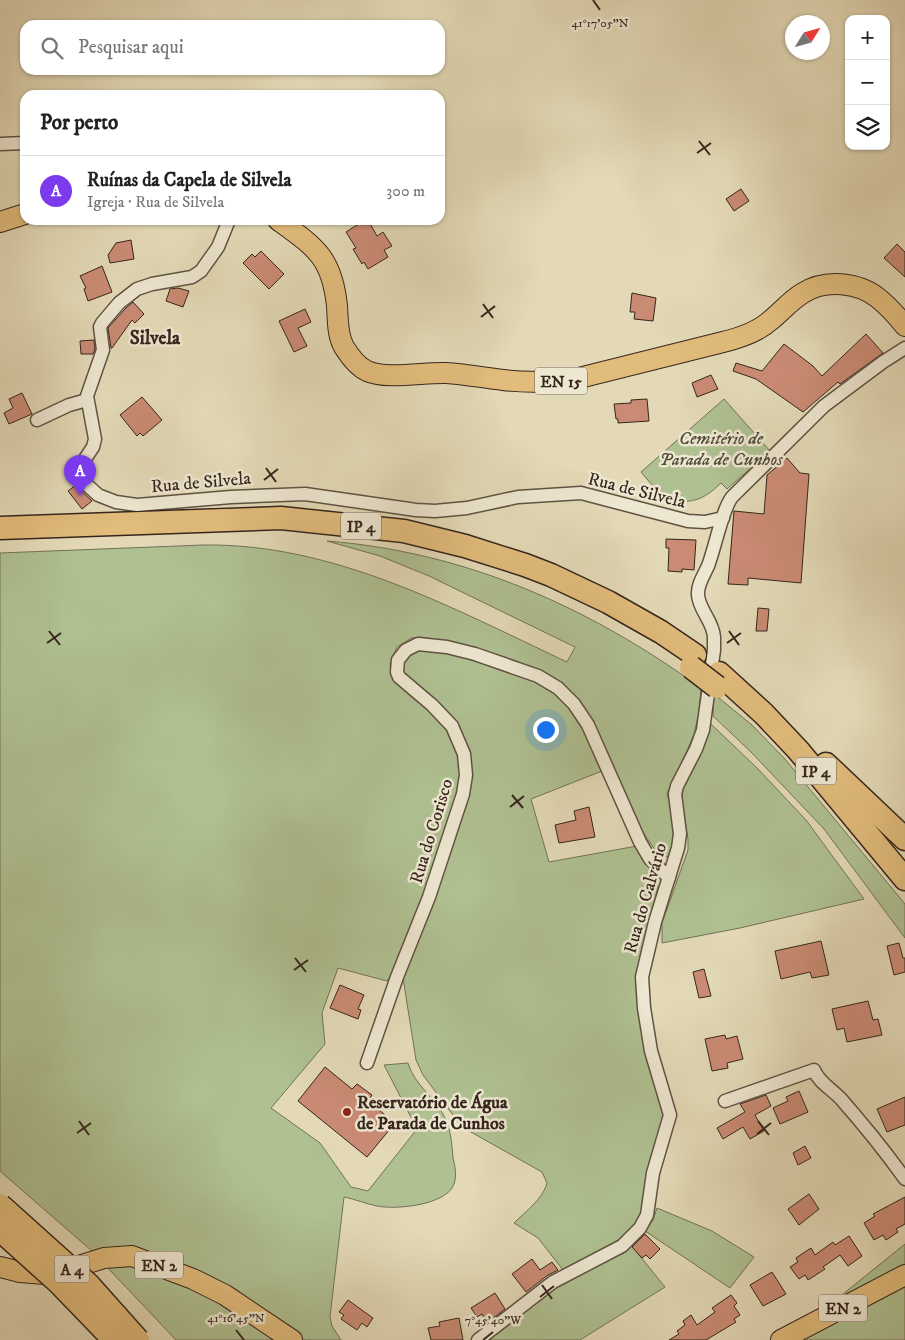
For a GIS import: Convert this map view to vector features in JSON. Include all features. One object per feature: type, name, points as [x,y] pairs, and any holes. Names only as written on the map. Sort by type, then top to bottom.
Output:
[{"type":"highway","name":"IP 4","points":[[0,528],[282,518],[404,531],[465,546],[525,565],[608,602],[661,632],[693,661],[764,714],[817,772],[905,878]]},
{"type":"highway","name":"IP 4","points":[[0,537],[281,527],[356,534],[425,549],[530,578],[604,610],[693,661]]},
{"type":"highway","name":"IP 4","points":[[718,680],[905,888]]},
{"type":"highway","points":[[764,714],[820,758],[905,839]]},
{"type":"highway","name":"A 4","points":[[0,1205],[89,1285],[138,1340]]},
{"type":"highway","name":"A 4","points":[[0,1230],[59,1283],[114,1340]]},
{"type":"main road","points":[[0,222],[20,216]]},
{"type":"main road","name":"EN 15","points":[[285,225],[311,245],[329,269],[334,286],[339,332],[344,346],[355,361],[366,371],[381,374],[447,373],[537,382],[575,379],[742,337],[763,327],[802,293],[828,284],[845,285],[871,293],[885,304],[905,326]]},
{"type":"main road","name":"EN 2","points":[[5,1268],[44,1274],[65,1270],[104,1258],[132,1256],[187,1276],[225,1294],[292,1340]]},
{"type":"main road","name":"EN 2","points":[[781,1340],[905,1275]]},
{"type":"street","points":[[0,144],[20,143]]},
{"type":"street","name":"Rua de Silvela","points":[[227,225],[218,246],[201,271],[192,277],[143,287],[125,297],[109,313],[100,327],[103,350],[88,393],[95,438],[93,448],[83,466],[85,483],[98,495],[124,504],[151,504],[231,497],[305,494],[416,510],[445,511],[518,497],[572,493],[590,495],[688,521],[704,522],[723,518]]},
{"type":"street","name":"Rua do Calvário","points":[[478,1340],[553,1282],[618,1249],[633,1236],[645,1219],[649,1207],[653,1172],[670,1115],[651,1050],[644,1008],[642,977],[652,931],[680,841],[675,794],[702,730],[714,650],[714,632],[699,601],[698,590],[714,552],[730,500],[832,399],[905,348]]},
{"type":"street","points":[[37,420],[88,400]]},
{"type":"street","name":"Rua do Corisco","points":[[367,1063],[397,977],[429,897],[465,786],[466,764],[464,754],[452,726],[432,705],[399,677],[397,672],[398,660],[412,647],[418,644],[436,645],[476,654],[538,676],[567,696],[580,713],[595,740],[640,842],[650,859],[669,878]]},
{"type":"street","points":[[725,1101],[814,1070],[819,1079],[838,1096],[878,1142],[905,1179]]},
{"type":"green space","name":"Cemitério de Parada de Cunhos","points":[[724,399],[770,451],[727,489],[721,483],[701,498],[689,501],[675,501],[670,506],[641,472]]},
{"type":"green space","points":[[327,541],[378,547],[428,557],[477,571],[524,588],[615,632],[701,688],[699,712],[694,734],[667,793],[676,840],[669,856],[665,857],[657,853],[641,829],[593,725],[527,666],[505,657],[450,642],[421,637],[411,638],[397,647],[390,664],[395,680],[401,688],[444,726],[450,735],[458,757],[460,778],[457,793],[427,889],[395,968],[387,981],[338,968],[322,1013],[325,1044],[271,1108],[320,1143],[351,1187],[368,1191],[417,1129],[384,1065],[408,1063],[415,1078],[437,1105],[446,1120],[451,1139],[455,1178],[454,1184],[442,1197],[420,1204],[385,1207],[344,1197],[330,1317],[332,1326],[341,1340],[305,1340],[287,1328],[103,1249],[92,1251],[0,1171],[0,553],[203,545],[252,547],[299,555],[391,582],[567,662],[575,647],[429,576],[380,556]]},
{"type":"green space","points":[[418,650],[446,652],[542,683],[563,698],[579,721],[602,771],[531,799],[549,862],[637,846],[654,872],[658,885],[642,955],[666,1111],[641,1221],[619,1241],[563,1270],[538,1238],[514,1223],[533,1205],[545,1189],[547,1183],[542,1172],[462,1127],[423,1075],[416,1060],[403,978],[452,849],[470,791],[472,772],[466,743],[458,724],[445,709],[404,674],[402,670],[405,659]]},
{"type":"green space","points":[[714,694],[752,725],[784,758],[905,904],[905,938],[824,829],[751,752],[713,716]]},
{"type":"green space","points":[[711,724],[757,768],[806,820],[864,899],[740,928],[662,943],[662,923],[688,850],[682,802],[683,789],[699,758]]},
{"type":"green space","points":[[657,1208],[712,1231],[754,1257],[730,1288],[645,1231],[653,1220]]},
{"type":"green space","points":[[905,1244],[905,1340],[782,1340],[811,1320]]},
{"type":"green space","points":[[631,1245],[665,1287],[580,1340],[486,1340],[554,1285]]},
{"type":"green space","points":[[124,1262],[185,1281],[278,1340],[176,1340],[104,1264]]},
{"type":"building","points":[[741,189],[749,201],[734,211],[726,199]]},
{"type":"building","points":[[357,225],[371,225],[377,236],[383,232],[392,246],[384,250],[388,257],[368,269],[364,262],[362,264],[353,249],[356,248],[346,232]]},
{"type":"building","points":[[131,240],[134,259],[110,263],[108,255],[116,243]]},
{"type":"building","points":[[897,244],[905,252],[905,277],[884,258]]},
{"type":"building","points":[[261,251],[284,274],[269,289],[243,263],[252,254],[255,257]]},
{"type":"building","points":[[102,266],[112,292],[88,301],[84,289],[86,288],[80,276]]},
{"type":"building","points":[[178,288],[189,291],[183,307],[166,301],[170,289]]},
{"type":"building","points":[[632,293],[656,298],[653,321],[634,319],[635,312],[630,312]]},
{"type":"building","points":[[133,302],[144,314],[135,323],[132,320],[111,348],[108,328]]},
{"type":"building","points":[[305,309],[311,322],[298,328],[307,346],[294,352],[279,321]]},
{"type":"building","points":[[866,334],[883,353],[840,384],[838,382],[803,412],[756,379],[733,371],[736,363],[762,371],[784,344],[813,366],[822,376]]},
{"type":"building","points":[[94,340],[95,349],[93,354],[81,354],[80,341]]},
{"type":"building","points":[[711,375],[718,389],[697,397],[692,383]]},
{"type":"building","points":[[22,393],[32,414],[9,424],[4,413],[13,408],[9,399]]},
{"type":"building","points":[[142,397],[162,420],[143,436],[140,433],[137,436],[120,415]]},
{"type":"building","points":[[647,399],[649,421],[618,423],[614,404],[631,403],[631,400]]},
{"type":"building","points":[[787,458],[800,473],[809,474],[801,583],[748,578],[748,585],[728,584],[734,511],[764,514],[767,475]]},
{"type":"building","points":[[77,484],[79,489],[92,501],[82,509],[68,491]]},
{"type":"building","points":[[666,539],[696,540],[694,570],[682,569],[682,572],[668,571],[669,548],[666,548]]},
{"type":"building","points":[[758,608],[769,609],[767,631],[756,631]]},
{"type":"building","points":[[589,807],[595,837],[559,843],[555,825],[576,820],[574,811]]},
{"type":"building","points":[[821,941],[829,975],[812,978],[810,972],[781,979],[775,951]]},
{"type":"building","points":[[899,943],[903,958],[905,958],[905,972],[894,975],[887,946]]},
{"type":"building","points":[[704,969],[711,996],[699,998],[693,972]]},
{"type":"building","points":[[340,985],[364,995],[358,1009],[361,1010],[358,1019],[330,1008]]},
{"type":"building","points":[[868,1001],[873,1020],[878,1019],[882,1035],[847,1042],[844,1028],[837,1030],[832,1009]]},
{"type":"building","points":[[725,1035],[726,1039],[737,1036],[743,1059],[727,1063],[728,1068],[712,1071],[705,1039]]},
{"type":"building","name":"Reservatório de Água de Parada de Cunhos","points":[[325,1067],[352,1089],[357,1084],[372,1095],[368,1101],[395,1123],[367,1157],[298,1101]]},
{"type":"building","points":[[799,1091],[808,1112],[780,1124],[773,1108],[788,1101],[786,1097]]},
{"type":"building","points":[[766,1095],[771,1106],[755,1115],[764,1131],[750,1139],[743,1127],[723,1139],[717,1128],[745,1112],[740,1104]]},
{"type":"building","points":[[905,1097],[905,1125],[887,1132],[877,1109]]},
{"type":"building","points":[[805,1146],[811,1158],[798,1165],[793,1153]]},
{"type":"building","points":[[809,1194],[819,1209],[799,1225],[788,1209]]},
{"type":"building","points":[[905,1197],[905,1224],[896,1229],[898,1232],[886,1240],[883,1235],[874,1240],[864,1223],[875,1216],[873,1214]]},
{"type":"building","points":[[645,1234],[660,1249],[650,1259],[646,1255],[642,1258],[632,1247]]},
{"type":"building","points":[[849,1236],[862,1256],[848,1266],[840,1255],[823,1267],[825,1269],[808,1280],[805,1275],[799,1279],[790,1267],[798,1262],[796,1258],[811,1248],[815,1255],[833,1242],[835,1245]]},
{"type":"building","points":[[532,1259],[540,1270],[552,1262],[558,1270],[548,1275],[526,1292],[512,1274]]},
{"type":"building","points":[[772,1272],[786,1294],[763,1306],[750,1285]]},
{"type":"building","points":[[495,1293],[505,1309],[487,1323],[482,1314],[477,1317],[471,1308]]},
{"type":"building","points":[[731,1295],[737,1303],[734,1306],[740,1315],[734,1319],[736,1322],[706,1340],[669,1340],[679,1334],[677,1331],[685,1325],[683,1321],[691,1315],[697,1325],[715,1312],[712,1308]]},
{"type":"building","points":[[348,1300],[373,1318],[367,1327],[362,1323],[357,1330],[341,1319],[344,1315],[339,1312]]},
{"type":"building","points":[[459,1318],[463,1340],[431,1340],[428,1328],[440,1326],[439,1322]]},
{"type":"place","name":"Ruínas da Capela de Silvela","points":[[80,496]]},
{"type":"place","name":"Reservatório de Água de Parada de Cunhos","points":[[347,1112]]},
{"type":"district","name":"Silvela","points":[[155,337]]}]
